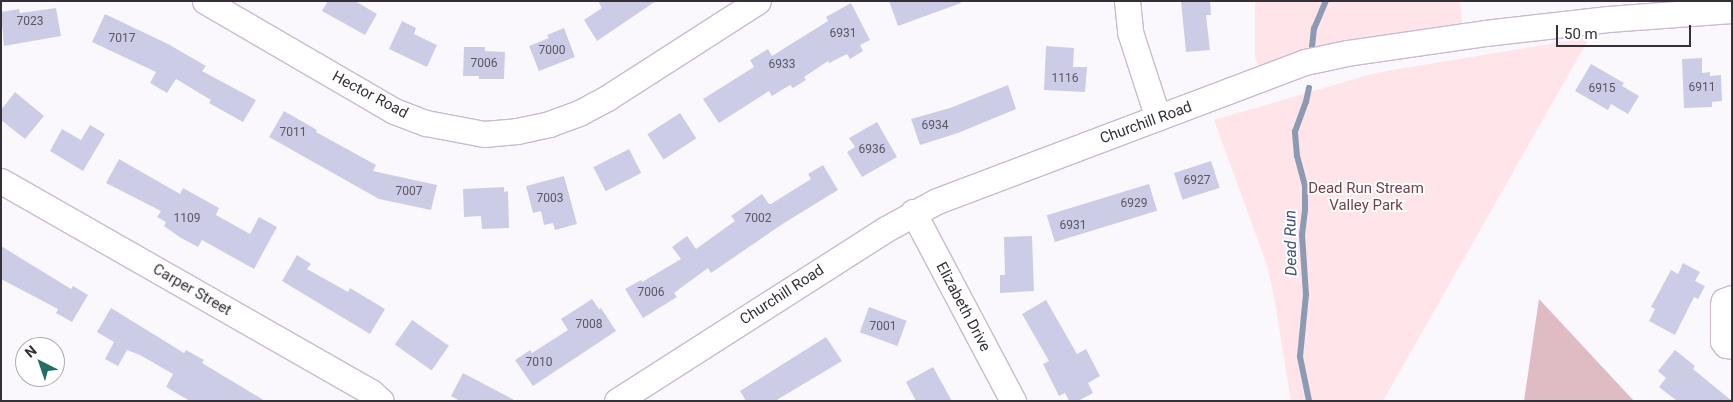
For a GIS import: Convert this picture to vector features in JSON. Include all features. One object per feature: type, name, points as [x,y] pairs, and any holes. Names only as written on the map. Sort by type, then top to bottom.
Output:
[{"type":"street","name":"Hector Road","points":[[205,1],[394,111],[426,123],[484,134],[525,130],[579,113],[608,98],[758,1]]},
{"type":"street","points":[[1127,1],[1130,32],[1158,118]]},
{"type":"street","name":"Churchill Road","points":[[617,401],[913,212],[937,200],[1305,62],[1347,53],[1485,33],[1601,20],[1732,10]]},
{"type":"street","name":"Carper Street","points":[[1,181],[362,387],[381,401]]},
{"type":"street","name":"Elizabeth Drive","points":[[913,212],[1013,401]]},
{"type":"street","points":[[1732,298],[1724,301],[1723,306],[1723,340],[1726,345],[1732,346]]},
{"type":"green space","points":[[1255,1],[1460,1],[1463,30],[1259,68],[1255,57]]},
{"type":"green space","name":"Dead Run Stream Valley Park","points":[[1586,38],[1588,40],[1383,401],[1291,401],[1267,265],[1214,120],[1375,73]]},
{"type":"shaded area","points":[[1539,299],[1634,401],[1524,401]]},
{"type":"building","points":[[328,1],[355,1],[377,14],[365,35],[322,11]]},
{"type":"building","points":[[598,1],[656,1],[597,41],[584,20],[602,8]]},
{"type":"building","points":[[889,1],[960,1],[961,3],[898,26]]},
{"type":"building","points":[[1181,1],[1210,1],[1211,15],[1206,15],[1210,50],[1186,52]]},
{"type":"building","points":[[851,3],[870,40],[860,45],[863,51],[850,59],[847,54],[829,63],[828,61],[804,77],[806,80],[793,88],[790,85],[772,96],[769,91],[719,123],[703,99],[754,67],[750,60],[768,49],[772,56],[828,21],[826,17]]},
{"type":"building","points":[[56,8],[61,36],[4,46],[1,12],[19,9],[20,13]]},
{"type":"building","points":[[105,14],[168,44],[206,66],[202,71],[256,100],[243,122],[209,103],[211,100],[176,79],[167,93],[150,83],[156,72],[92,42]]},
{"type":"building","points":[[402,21],[416,28],[414,34],[437,45],[427,67],[389,49]]},
{"type":"building","points":[[564,28],[575,57],[539,71],[529,46],[549,38],[547,35]]},
{"type":"building","points":[[1046,46],[1074,48],[1073,67],[1087,67],[1085,92],[1044,90]]},
{"type":"building","points":[[464,47],[485,47],[485,51],[505,52],[504,79],[479,79],[479,76],[463,76]]},
{"type":"building","points":[[1702,58],[1702,73],[1710,72],[1710,76],[1721,75],[1722,101],[1712,102],[1712,107],[1684,108],[1682,59]]},
{"type":"building","points":[[1591,64],[1624,83],[1622,86],[1639,96],[1628,114],[1611,104],[1608,110],[1575,91]]},
{"type":"building","points":[[1008,85],[1016,109],[958,133],[920,145],[911,119],[950,108]]},
{"type":"building","points":[[15,92],[44,116],[25,139],[1,120],[1,110]]},
{"type":"building","points":[[284,111],[317,130],[316,132],[376,165],[373,171],[437,185],[431,210],[379,199],[269,137]]},
{"type":"building","points":[[680,113],[696,138],[664,159],[647,134]]},
{"type":"building","points":[[877,122],[897,157],[862,177],[847,152],[855,147],[849,138]]},
{"type":"building","points":[[90,125],[105,134],[83,171],[50,151],[62,129],[81,140]]},
{"type":"building","points":[[629,149],[641,173],[606,191],[593,167]]},
{"type":"building","points":[[119,159],[180,194],[183,188],[219,208],[216,215],[250,234],[259,217],[277,227],[254,269],[202,240],[198,247],[181,238],[164,226],[166,222],[157,217],[161,211],[106,183]]},
{"type":"building","points":[[1211,161],[1220,188],[1183,200],[1174,173]]},
{"type":"building","points":[[823,165],[838,190],[784,223],[711,273],[708,268],[674,293],[677,297],[643,318],[625,289],[641,280],[642,282],[681,259],[672,247],[687,236],[696,249],[735,221],[731,216],[762,194],[771,204],[811,179],[808,174]]},
{"type":"building","points":[[564,176],[577,224],[555,230],[553,223],[544,225],[541,211],[533,213],[526,186]]},
{"type":"building","points":[[1149,184],[1157,211],[1055,242],[1047,215]]},
{"type":"building","points":[[504,187],[504,192],[508,191],[509,228],[482,229],[481,216],[464,217],[463,189]]},
{"type":"building","points":[[1032,236],[1034,291],[1000,293],[1000,275],[1005,275],[1004,237]]},
{"type":"building","points":[[1,246],[71,289],[73,286],[88,295],[72,322],[56,313],[58,309],[1,279]]},
{"type":"building","points":[[297,255],[311,264],[307,269],[348,292],[350,288],[385,309],[370,334],[282,281]]},
{"type":"building","points":[[1683,263],[1700,272],[1695,281],[1705,286],[1698,299],[1694,297],[1675,335],[1649,321],[1655,309],[1651,307],[1671,270],[1678,274]]},
{"type":"building","points":[[592,299],[599,309],[601,308],[616,331],[533,386],[515,360],[530,350],[532,353],[568,330],[561,319]]},
{"type":"building","points":[[1046,300],[1077,354],[1086,349],[1100,376],[1088,383],[1093,393],[1078,401],[1069,401],[1065,393],[1059,396],[1043,364],[1049,361],[1022,314]]},
{"type":"building","points":[[869,307],[907,321],[897,346],[860,332]]},
{"type":"building","points":[[111,308],[184,353],[186,350],[204,360],[202,363],[265,401],[190,401],[166,387],[173,374],[140,355],[127,350],[118,366],[105,359],[114,342],[97,332]]},
{"type":"building","points":[[412,320],[449,346],[432,370],[395,345]]},
{"type":"building","points":[[826,337],[842,361],[775,401],[746,401],[740,391]]},
{"type":"building","points":[[1675,350],[1695,366],[1693,369],[1732,401],[1677,401],[1659,387],[1666,378],[1658,371]]},
{"type":"building","points":[[933,367],[952,401],[916,401],[906,382]]},
{"type":"building","points":[[463,373],[516,401],[460,401],[451,396]]},
{"type":"waterway","name":"Dead Run","points":[[1312,47],[1314,29],[1326,1]]},
{"type":"waterway","name":"Dead Run","points":[[1309,88],[1295,132],[1297,156],[1305,186],[1302,235],[1306,295],[1300,357],[1309,401]]}]
